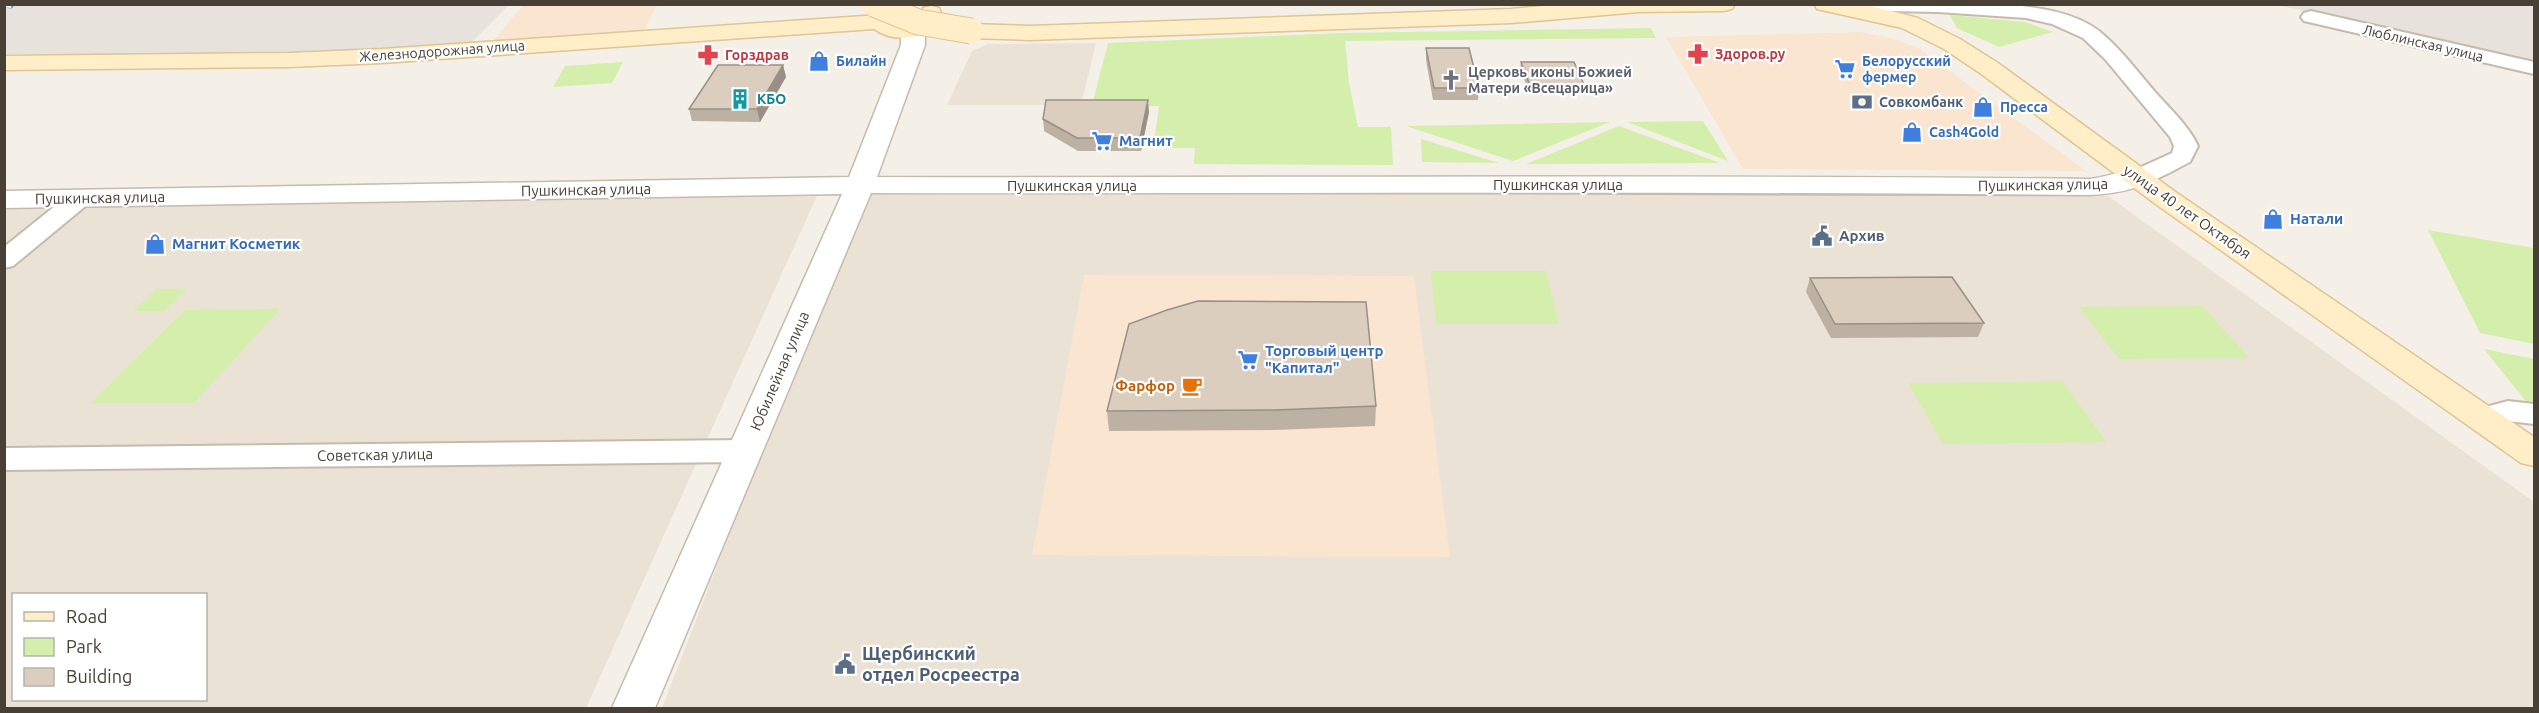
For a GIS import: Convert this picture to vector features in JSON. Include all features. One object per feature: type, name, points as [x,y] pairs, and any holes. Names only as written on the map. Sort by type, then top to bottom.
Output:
[{"type":"main road","points":[[1080,10],[1405,4]]},
{"type":"main road","points":[[1584,4],[1724,4]]},
{"type":"main road","name":"улица 40 лет Октября","points":[[1825,4],[1910,23],[1952,44],[2535,454]]},
{"type":"main road","points":[[876,13],[971,31],[1030,33],[1511,16],[1638,5]]},
{"type":"main road","name":"Железнодорожная улица","points":[[10,66],[382,56],[885,13],[898,8],[920,8],[931,13],[1021,11]]},
{"type":"main road","name":"Железнодорожная улица","points":[[876,13],[891,29],[913,29]]},
{"type":"main road","points":[[913,29],[930,21],[931,13]]},
{"type":"street","points":[[1841,4],[1938,6],[2026,12],[2058,19],[2090,34],[2181,135],[2186,146],[2182,156],[2138,177]]},
{"type":"street","name":"Люблинская улица","points":[[2311,17],[2535,68]]},
{"type":"street","name":"Юбилейная улица","points":[[634,708],[859,185],[913,45],[913,29]]},
{"type":"street","name":"Пушкинская улица","points":[[4,200],[859,185],[1326,186],[1745,183],[2090,187],[2112,185],[2138,177]]},
{"type":"street","points":[[4,260],[79,199]]},
{"type":"street","points":[[2482,418],[2508,411],[2535,414]]},
{"type":"street","name":"Советская улица","points":[[4,459],[745,451]]},
{"type":"shaded area","points":[[13,4],[509,5],[468,46],[303,55],[5,54],[4,9]]},
{"type":"shaded area","points":[[523,5],[657,5],[643,32],[489,46]]},
{"type":"shaded area","points":[[2277,5],[2534,5],[2534,62]]},
{"type":"shaded area","points":[[1860,32],[1891,38],[1920,49],[2086,171],[1743,169],[1666,37]]},
{"type":"shaded area","points":[[1096,43],[1081,105],[947,105],[972,51],[988,44]]},
{"type":"shaded area","points":[[825,178],[586,708],[5,708],[4,206]]},
{"type":"shaded area","points":[[862,191],[1799,192],[2108,196],[2534,502],[2534,708],[662,708]]},
{"type":"shaded area","points":[[1084,275],[1414,276],[1450,557],[1032,555]]},
{"type":"green space","points":[[1950,15],[2025,22],[2053,32],[1999,47],[1957,28]]},
{"type":"green space","points":[[1651,28],[1656,38],[1345,41],[1349,83],[1358,127],[1391,127],[1393,165],[1194,164],[1195,148],[1153,148],[1159,106],[1092,105],[1108,43],[1343,33]]},
{"type":"green space","points":[[623,62],[612,83],[553,87],[565,66]]},
{"type":"green space","points":[[1703,121],[1728,161],[1627,122]]},
{"type":"green space","points":[[1610,122],[1513,161],[1406,126]]},
{"type":"green space","points":[[1619,126],[1720,163],[1526,164]]},
{"type":"green space","points":[[1421,139],[1499,163],[1422,162]]},
{"type":"green space","points":[[2428,230],[2534,248],[2534,344],[2480,333]]},
{"type":"green space","points":[[1431,271],[1546,271],[1559,324],[1436,324]]},
{"type":"green space","points":[[157,289],[187,289],[164,311],[133,311]]},
{"type":"green space","points":[[2202,306],[2249,358],[2119,359],[2079,307]]},
{"type":"green space","points":[[280,309],[194,403],[91,403],[185,310]]},
{"type":"green space","points":[[2484,349],[2534,359],[2534,409],[2532,409]]},
{"type":"green space","points":[[2063,382],[2106,442],[1943,444],[1908,383]]},
{"type":"building","name":"Церковь иконы Божией Матери «Всецарица»","points":[[1426,48],[1469,48],[1479,88],[1434,88]]},
{"type":"building","points":[[1521,62],[1574,62],[1585,87],[1531,88]]},
{"type":"building","name":"КБО","points":[[718,65],[783,65],[757,109],[689,109]]},
{"type":"building","name":"Магнит","points":[[1046,100],[1148,100],[1140,138],[1077,138],[1043,119]]},
{"type":"building","points":[[1952,277],[1984,323],[1835,324],[1810,278]]},
{"type":"building","name":"Торговый центр \"Капитал\"","points":[[1198,301],[1366,302],[1376,406],[1275,410],[1107,411],[1129,324]]},
{"type":"railway","points":[[4,5],[11,6]]},
{"type":"place","name":"Здоров.ру","points":[[1698,54]]},
{"type":"place","name":"Горздрав","points":[[708,55]]},
{"type":"place","name":"Билайн","points":[[819,61]]},
{"type":"place","name":"Белорусский фермер","points":[[1845,69]]},
{"type":"place","name":"Церковь иконы Божией Матери «Всецарица»","points":[[1451,80]]},
{"type":"place","name":"КБО","points":[[740,99]]},
{"type":"place","name":"Совкомбанк","points":[[1862,102]]},
{"type":"place","name":"Пресса","points":[[1983,107]]},
{"type":"place","name":"Cash4Gold","points":[[1912,132]]},
{"type":"place","name":"Магнит","points":[[1102,141]]},
{"type":"place","name":"Натали","points":[[2273,219]]},
{"type":"place","name":"Архив","points":[[1822,236]]},
{"type":"place","name":"Магнит Косметик","points":[[155,244]]},
{"type":"place","name":"Торговый центр \"Капитал\"","points":[[1248,360]]},
{"type":"place","name":"Фарфор","points":[[1192,386]]},
{"type":"place","name":"Щербинский отдел Росреестра","points":[[845,664]]}]
